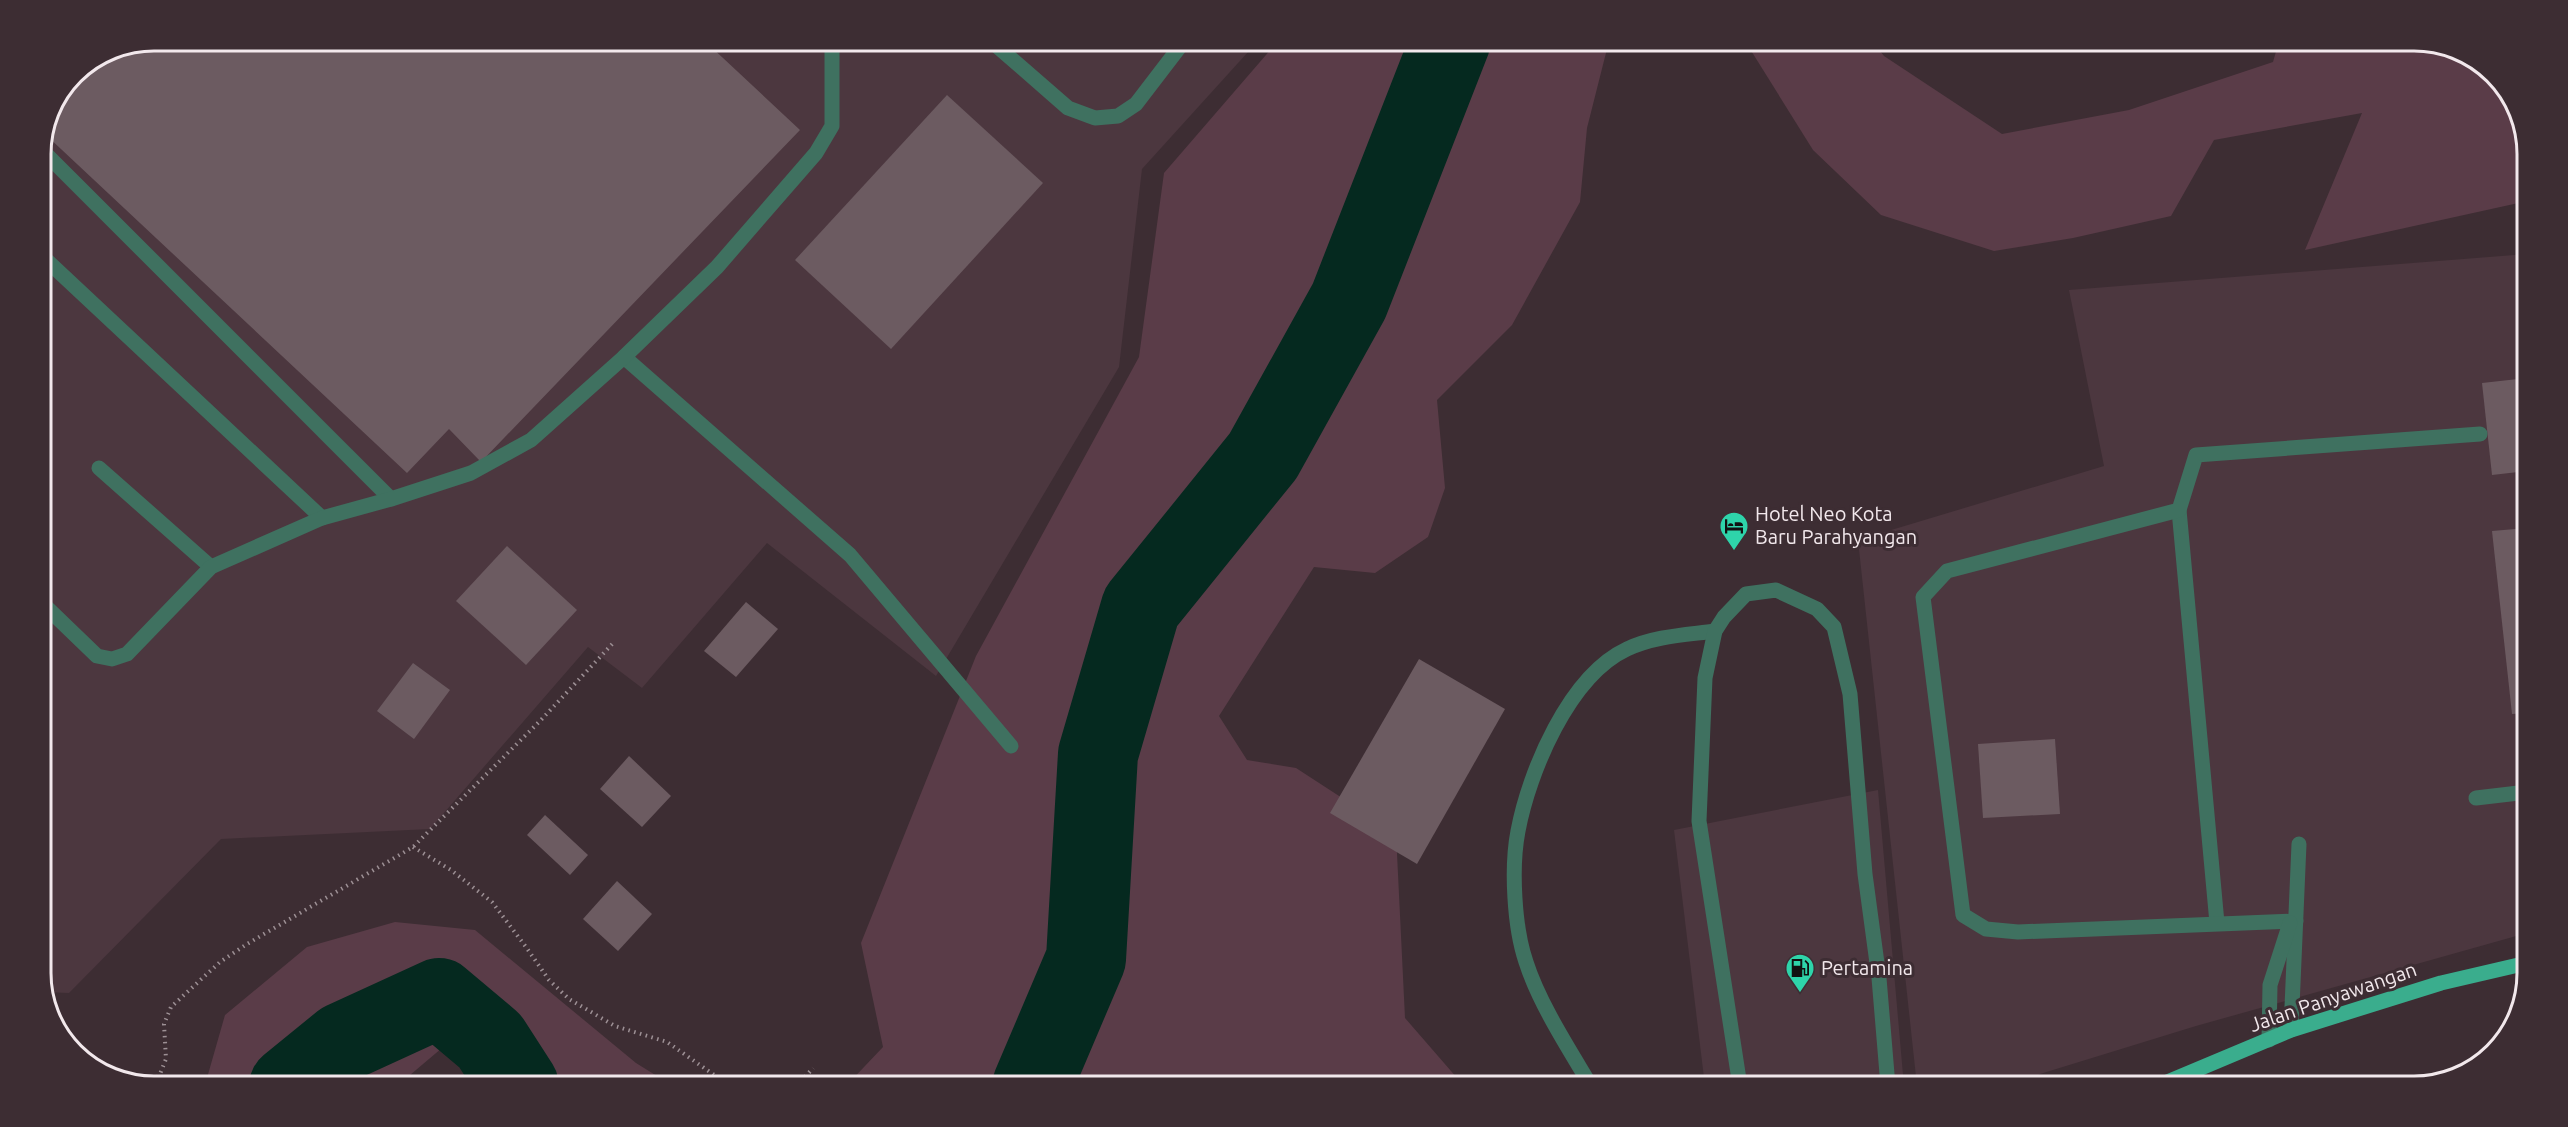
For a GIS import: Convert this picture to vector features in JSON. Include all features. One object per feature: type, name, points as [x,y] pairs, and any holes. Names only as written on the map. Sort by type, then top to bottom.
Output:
[{"type":"main road","name":"Jalan Panyawangan","points":[[2182,1076],[2291,1030],[2441,983],[2517,966]]},
{"type":"lane","points":[[51,612],[97,656],[112,659],[127,654],[211,567],[322,518],[471,473],[531,440],[624,357],[717,267],[816,153],[832,126],[832,51]]},
{"type":"lane","points":[[1003,51],[1068,108],[1095,118],[1118,116],[1136,104],[1177,51]]},
{"type":"lane","points":[[51,159],[391,499]]},
{"type":"lane","points":[[51,264],[322,518]]},
{"type":"lane","points":[[624,357],[850,555],[1011,746]]},
{"type":"lane","points":[[2217,923],[2179,510],[2196,455],[2481,434]]},
{"type":"lane","points":[[99,468],[211,567]]},
{"type":"lane","points":[[2179,510],[1947,571],[1923,597],[1963,915],[1986,929],[2018,932],[2293,921]]},
{"type":"lane","points":[[1738,1076],[1699,821],[1705,678],[1715,631],[1724,617],[1746,594],[1776,590],[1817,609],[1834,627],[1850,694],[1865,874],[1879,978],[1887,1076]]},
{"type":"lane","points":[[1585,1076],[1556,1028],[1526,961],[1514,896],[1517,832],[1532,780],[1560,719],[1590,675],[1625,650],[1661,637],[1715,631]]},
{"type":"lane","points":[[2476,798],[2517,793]]},
{"type":"lane","points":[[2291,1030],[2293,921],[2299,844]]},
{"type":"lane","points":[[2269,1040],[2270,985],[2293,921]]},
{"type":"path","points":[[158,1076],[166,1059],[164,1024],[171,1007],[220,962],[282,922],[413,847],[541,720],[615,641]]},
{"type":"path","points":[[413,847],[451,870],[492,902],[549,980],[569,999],[615,1026],[668,1042],[716,1076]]},
{"type":"path","points":[[806,1076],[813,1068]]},
{"type":"shaded area","points":[[154,51],[1249,51],[1142,169],[1119,367],[936,676],[767,543],[642,688],[588,647],[430,829],[221,839],[69,993],[53,992],[51,980],[51,147],[54,127],[62,108],[72,91],[86,76],[121,56]]},
{"type":"shaded area","points":[[1269,51],[1606,51],[1587,128],[1580,202],[1512,325],[1437,400],[1445,488],[1428,537],[1375,573],[1314,567],[1219,716],[1247,760],[1296,768],[1396,833],[1405,1018],[1455,1076],[855,1076],[883,1047],[861,943],[976,656],[1139,357],[1164,173]]},
{"type":"shaded area","points":[[1751,51],[1880,51],[1884,56],[2002,134],[2129,110],[2273,62],[2276,51],[2414,51],[2434,53],[2466,65],[2492,86],[2512,121],[2517,147],[2517,203],[2305,250],[2362,113],[2214,140],[2171,216],[2073,238],[1994,251],[1881,215],[1813,150]]},
{"type":"shaded area","points":[[2517,255],[2517,936],[2196,1026],[2036,1076],[1916,1076],[1858,540],[2104,466],[2069,290]]},
{"type":"shaded area","points":[[1878,790],[1903,1076],[1704,1076],[1674,830]]},
{"type":"shaded area","points":[[395,922],[475,930],[636,1063],[657,1076],[488,1076],[442,1048],[409,1076],[208,1076],[225,1015],[307,947]]},
{"type":"building","points":[[154,51],[715,51],[800,130],[481,462],[449,429],[407,473],[52,141],[54,127],[72,91],[86,76],[102,65],[121,56]]},
{"type":"building","points":[[947,95],[1043,183],[891,349],[795,260]]},
{"type":"building","points":[[2517,379],[2517,472],[2492,475],[2482,383]]},
{"type":"building","points":[[2517,529],[2517,714],[2512,714],[2492,531]]},
{"type":"building","points":[[507,546],[577,610],[526,665],[456,601]]},
{"type":"building","points":[[746,602],[778,629],[736,677],[704,651]]},
{"type":"building","points":[[1419,659],[1505,709],[1417,864],[1330,813]]},
{"type":"building","points":[[413,663],[450,690],[414,739],[377,711]]},
{"type":"building","points":[[2055,739],[2060,814],[1983,818],[1978,744]]},
{"type":"building","points":[[629,756],[671,796],[642,827],[600,789]]},
{"type":"building","points":[[545,815],[588,855],[570,875],[527,835]]},
{"type":"building","points":[[617,881],[652,914],[618,951],[583,919]]},
{"type":"waterway","points":[[1036,1076],[1086,959],[1098,754],[1141,607],[1263,456],[1349,301],[1447,51]]},
{"type":"waterway","points":[[301,1076],[343,1042],[439,998],[490,1041],[513,1076]]},
{"type":"place","name":"Hotel Neo Kota Baru Parahyangan","points":[[1734,552]]},
{"type":"place","name":"Pertamina","points":[[1800,994]]}]
